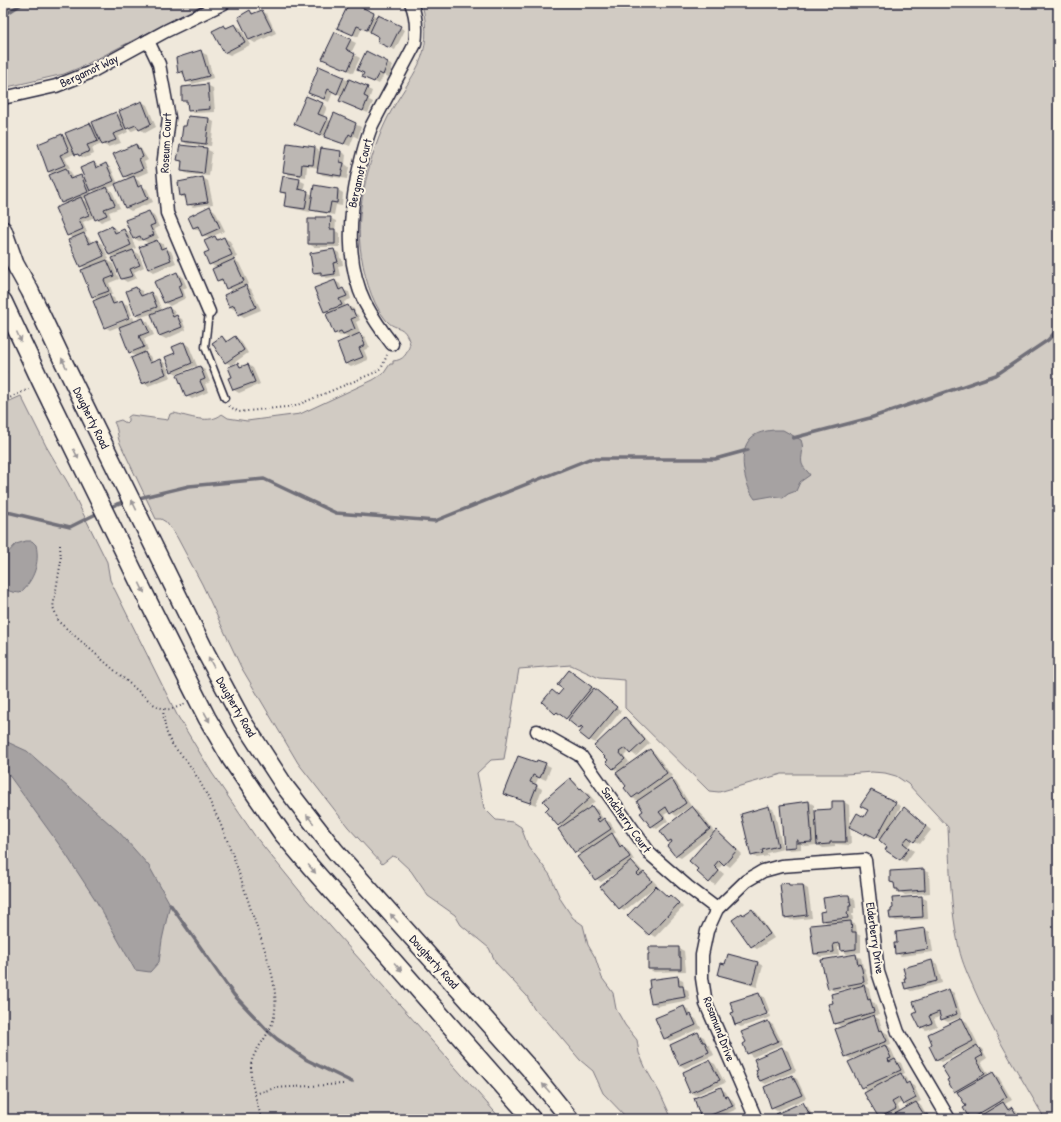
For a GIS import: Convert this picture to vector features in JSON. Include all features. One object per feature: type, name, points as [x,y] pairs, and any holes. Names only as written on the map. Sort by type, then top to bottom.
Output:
[{"type":"main road","name":"Dougherty Road","points":[[3,230],[15,264],[30,291],[224,687],[243,722],[286,788],[335,850],[528,1067],[570,1119]]},
{"type":"main road","points":[[3,301],[124,553],[197,698],[231,758],[282,833],[532,1119]]},
{"type":"street","points":[[148,41],[224,3]]},
{"type":"street","name":"Bergamot Court","points":[[392,344],[375,320],[358,287],[352,263],[350,232],[352,207],[362,155],[372,126],[415,44],[417,31],[412,3]]},
{"type":"street","name":"Bergamot Way","points":[[3,98],[56,86],[89,73],[148,41]]},
{"type":"street","name":"Roseum Court","points":[[148,41],[159,64],[169,118],[163,167],[167,213],[208,312]]},
{"type":"street","name":"Sandcherry Court","points":[[537,731],[581,756],[651,854],[688,887],[717,909]]},
{"type":"street","name":"Rosamund Drive","points":[[756,1119],[706,1004],[702,978],[702,955],[707,931],[717,909],[746,881],[769,870],[788,865],[865,860]]},
{"type":"street","name":"Elderberry Drive","points":[[865,860],[878,972],[898,1032],[949,1119]]},
{"type":"lane","points":[[208,312],[205,347],[225,398]]},
{"type":"path","points":[[225,398],[228,405],[239,412],[295,406],[376,372],[382,367],[392,344]]},
{"type":"path","points":[[3,401],[42,384]]},
{"type":"path","points":[[60,545],[61,561],[53,607],[59,622],[153,704],[163,709],[171,710],[197,698]]},
{"type":"path","points":[[163,709],[166,731],[172,744],[187,761],[223,829],[266,952],[276,1001],[275,1017],[269,1032],[253,1057],[251,1066],[255,1094],[261,1117]]},
{"type":"path","points":[[255,1094],[274,1088],[344,1084]]},
{"type":"shaded area","points":[[3,3],[206,3],[81,67],[64,74],[3,88]]},
{"type":"shaded area","points":[[422,3],[1058,3],[1058,1119],[1045,1119],[999,1040],[982,1007],[962,959],[956,933],[951,888],[948,827],[908,784],[896,776],[885,773],[782,774],[719,792],[709,791],[625,708],[625,680],[599,678],[571,665],[519,669],[504,759],[491,760],[477,773],[484,808],[496,820],[513,822],[521,827],[528,846],[550,875],[561,900],[573,918],[583,925],[588,945],[595,957],[602,978],[613,993],[616,1009],[625,1025],[637,1040],[639,1053],[646,1069],[661,1095],[672,1119],[628,1119],[603,1093],[593,1071],[580,1060],[547,1021],[534,1009],[527,996],[496,963],[489,948],[461,925],[455,915],[428,896],[411,871],[396,857],[392,856],[382,864],[348,827],[298,763],[241,667],[202,584],[177,537],[166,522],[161,519],[156,519],[120,443],[114,422],[121,420],[126,423],[128,421],[128,417],[131,415],[168,420],[170,414],[174,413],[199,419],[211,419],[222,414],[228,418],[247,421],[300,414],[373,380],[384,373],[390,364],[393,364],[393,361],[402,358],[406,354],[410,344],[408,337],[400,328],[393,326],[386,320],[380,312],[368,285],[363,265],[359,231],[362,198],[375,147],[388,117],[413,76],[423,52],[426,38]]},
{"type":"shaded area","points":[[21,396],[46,446],[68,483],[107,562],[110,580],[177,715],[212,773],[255,836],[307,900],[501,1119],[3,1119],[3,404]]},
{"type":"shaded area","points":[[783,430],[801,440],[803,447],[802,464],[810,475],[800,482],[796,491],[783,498],[772,496],[755,499],[745,477],[743,459],[744,451],[753,436],[762,432]]},
{"type":"shaded area","points":[[32,541],[36,545],[37,558],[35,571],[29,583],[20,593],[10,591],[3,585],[3,558],[16,544]]},
{"type":"shaded area","points":[[3,740],[27,751],[119,832],[149,866],[170,904],[159,962],[150,972],[135,970],[95,899],[63,850],[3,767]]},
{"type":"building","points":[[349,3],[353,3],[374,13],[367,30],[357,26],[353,35],[337,28]]},
{"type":"building","points":[[250,10],[252,14],[262,10],[272,30],[249,40],[238,17]]},
{"type":"building","points":[[378,15],[401,26],[390,48],[377,42],[379,37],[370,32]]},
{"type":"building","points":[[235,24],[245,42],[224,53],[212,31],[224,25],[226,28]]},
{"type":"building","points":[[335,32],[351,39],[346,49],[355,54],[348,70],[322,59]]},
{"type":"building","points":[[201,50],[209,76],[186,82],[183,71],[178,73],[176,58]]},
{"type":"building","points":[[366,51],[388,62],[383,75],[379,73],[374,82],[362,77],[364,73],[357,70]]},
{"type":"building","points":[[319,66],[344,77],[337,94],[328,89],[324,99],[308,93]]},
{"type":"building","points":[[349,79],[368,87],[364,96],[368,98],[363,111],[339,101]]},
{"type":"building","points":[[208,84],[210,109],[188,111],[187,101],[182,101],[182,87]]},
{"type":"building","points":[[306,96],[323,103],[318,114],[328,118],[320,135],[294,124]]},
{"type":"building","points":[[142,101],[151,124],[139,130],[136,125],[126,129],[119,111]]},
{"type":"building","points":[[116,112],[124,130],[113,134],[116,140],[102,145],[92,122]]},
{"type":"building","points":[[334,113],[356,123],[352,136],[349,134],[344,144],[324,137]]},
{"type":"building","points":[[188,116],[209,118],[206,144],[181,141],[183,126],[186,126]]},
{"type":"building","points":[[90,123],[98,141],[87,145],[90,151],[79,156],[78,154],[75,155],[65,133]]},
{"type":"building","points":[[62,134],[69,151],[60,155],[65,165],[48,172],[38,144]]},
{"type":"building","points":[[287,143],[315,147],[313,165],[302,164],[301,175],[283,172]]},
{"type":"building","points":[[136,144],[143,157],[139,159],[143,169],[124,177],[113,154]]},
{"type":"building","points":[[180,145],[207,148],[204,174],[181,171],[182,161],[177,160]]},
{"type":"building","points":[[321,148],[341,151],[340,162],[344,163],[341,176],[317,172]]},
{"type":"building","points":[[94,162],[96,168],[106,163],[114,181],[90,191],[80,168]]},
{"type":"building","points":[[66,168],[70,179],[81,175],[88,192],[61,203],[49,175]]},
{"type":"building","points":[[134,176],[138,187],[142,185],[148,199],[125,208],[115,184]]},
{"type":"building","points":[[283,176],[300,179],[298,189],[308,191],[305,209],[284,206],[286,193],[280,192]]},
{"type":"building","points":[[203,177],[208,202],[187,205],[185,195],[180,196],[178,182]]},
{"type":"building","points":[[314,185],[338,189],[337,203],[331,202],[329,213],[310,210]]},
{"type":"building","points":[[107,187],[115,205],[104,209],[107,215],[95,220],[85,196]]},
{"type":"building","points":[[81,197],[89,215],[79,219],[83,229],[67,236],[55,208]]},
{"type":"building","points":[[210,206],[220,228],[202,236],[198,226],[193,228],[188,217]]},
{"type":"building","points":[[149,211],[155,224],[150,226],[154,235],[142,240],[140,236],[133,239],[125,220]]},
{"type":"building","points":[[316,217],[331,217],[330,229],[335,229],[335,244],[308,244],[308,219],[316,219]]},
{"type":"building","points":[[112,226],[115,233],[124,229],[131,245],[109,255],[98,232]]},
{"type":"building","points":[[84,233],[89,244],[97,240],[104,256],[80,267],[68,240]]},
{"type":"building","points":[[215,236],[217,240],[224,237],[232,255],[209,265],[204,253],[209,251],[204,241]]},
{"type":"building","points":[[157,240],[161,249],[166,247],[171,260],[148,269],[139,247]]},
{"type":"building","points":[[334,249],[338,262],[333,263],[335,274],[321,276],[321,272],[313,273],[310,253]]},
{"type":"building","points":[[133,250],[140,265],[130,269],[133,276],[121,279],[112,258]]},
{"type":"building","points":[[234,259],[244,281],[226,289],[222,279],[217,281],[212,269]]},
{"type":"building","points":[[107,260],[114,276],[104,280],[109,291],[92,297],[81,270]]},
{"type":"building","points":[[177,272],[182,284],[178,286],[182,296],[164,303],[154,282]]},
{"type":"building","points":[[335,280],[339,290],[343,288],[347,296],[339,299],[342,305],[324,312],[314,288]]},
{"type":"building","points":[[246,285],[256,307],[238,315],[234,305],[229,307],[224,295]]},
{"type":"building","points":[[136,287],[141,296],[151,292],[157,307],[135,315],[126,291]]},
{"type":"building","points":[[109,294],[113,304],[122,301],[129,318],[104,328],[93,301]]},
{"type":"building","points":[[348,305],[351,311],[353,310],[356,317],[351,319],[355,329],[343,334],[341,331],[334,334],[326,314]]},
{"type":"building","points":[[169,307],[173,317],[177,315],[182,327],[159,336],[151,314]]},
{"type":"building","points":[[143,318],[149,332],[139,336],[144,347],[129,353],[119,327]]},
{"type":"building","points":[[360,333],[365,345],[359,348],[363,357],[345,364],[337,343]]},
{"type":"building","points":[[222,336],[226,342],[235,336],[244,350],[225,363],[212,343]]},
{"type":"building","points":[[184,342],[192,363],[171,372],[165,357],[175,353],[172,347]]},
{"type":"building","points":[[145,352],[150,363],[160,359],[166,374],[142,384],[131,358]]},
{"type":"building","points":[[238,363],[240,367],[248,364],[255,382],[233,390],[228,378],[232,377],[228,367]]},
{"type":"building","points":[[200,366],[205,379],[200,381],[204,390],[186,397],[177,375]]},
{"type":"building","points":[[569,670],[592,687],[566,719],[557,712],[555,714],[542,702],[552,690],[558,695],[563,689],[557,685]]},
{"type":"building","points":[[594,688],[617,707],[589,741],[579,733],[583,728],[581,726],[579,729],[568,720]]},
{"type":"building","points":[[625,717],[645,740],[630,754],[625,748],[619,752],[625,759],[613,769],[606,762],[608,760],[594,746]]},
{"type":"building","points":[[650,749],[667,773],[632,798],[624,788],[626,786],[616,773]]},
{"type":"building","points":[[518,756],[536,762],[537,760],[546,763],[540,778],[533,775],[530,782],[537,785],[530,803],[503,794]]},
{"type":"building","points":[[570,778],[590,798],[558,826],[545,811],[549,807],[543,801]]},
{"type":"building","points":[[671,778],[686,803],[670,814],[666,807],[659,812],[664,818],[651,827],[640,813],[643,811],[637,801]]},
{"type":"building","points":[[871,790],[896,802],[876,838],[866,833],[865,835],[849,827],[857,813],[864,817],[868,810],[860,806]]},
{"type":"building","points":[[809,801],[812,842],[798,843],[798,840],[796,840],[796,847],[784,848],[780,805]]},
{"type":"building","points":[[832,801],[844,801],[846,842],[830,842],[830,844],[817,845],[815,810],[832,809]]},
{"type":"building","points":[[592,806],[600,818],[597,819],[599,822],[604,818],[611,829],[575,853],[558,829]]},
{"type":"building","points":[[692,806],[710,829],[675,856],[667,846],[672,842],[671,840],[668,842],[660,831]]},
{"type":"building","points":[[769,806],[778,846],[762,850],[763,853],[751,856],[741,814]]},
{"type":"building","points":[[904,807],[926,826],[914,842],[908,837],[903,843],[909,848],[900,860],[885,850],[887,847],[879,840]]},
{"type":"building","points":[[716,830],[737,850],[724,865],[719,860],[714,866],[719,871],[709,883],[696,871],[698,869],[689,861]]},
{"type":"building","points":[[612,833],[620,847],[622,845],[630,857],[595,880],[577,857]]},
{"type":"building","points":[[631,861],[640,871],[637,874],[639,876],[644,872],[652,881],[619,909],[600,887]]},
{"type":"building","points":[[924,869],[925,890],[898,892],[898,889],[895,889],[894,883],[890,882],[890,871]]},
{"type":"building","points":[[788,883],[789,885],[803,885],[807,915],[784,918],[780,884]]},
{"type":"building","points":[[656,886],[668,897],[670,895],[679,903],[649,935],[627,916]]},
{"type":"building","points":[[849,895],[851,906],[849,906],[849,911],[847,912],[848,918],[821,921],[820,912],[825,911],[823,898]]},
{"type":"building","points":[[922,896],[923,917],[890,919],[889,912],[891,912],[891,909],[893,908],[892,898]]},
{"type":"building","points":[[752,909],[770,934],[751,947],[732,920],[742,913],[743,915]]},
{"type":"building","points":[[851,921],[852,932],[856,932],[856,949],[841,951],[840,943],[833,944],[834,952],[814,954],[810,925]]},
{"type":"building","points":[[925,928],[928,949],[895,954],[894,943],[897,943],[896,932]]},
{"type":"building","points":[[649,947],[679,947],[681,969],[648,969]]},
{"type":"building","points":[[728,954],[758,962],[752,984],[718,975],[721,963],[725,964]]},
{"type":"building","points":[[856,954],[858,965],[860,964],[862,969],[864,982],[828,989],[821,960]]},
{"type":"building","points":[[932,960],[937,981],[905,989],[903,982],[905,982],[904,978],[906,978],[903,968]]},
{"type":"building","points":[[678,976],[679,986],[683,986],[685,997],[651,1003],[648,989],[650,988],[649,980]]},
{"type":"building","points":[[864,985],[868,1000],[870,999],[874,1012],[834,1024],[828,1004],[833,1003],[831,994]]},
{"type":"building","points":[[949,989],[957,1014],[941,1020],[939,1012],[929,1016],[932,1023],[920,1028],[913,1014],[917,1012],[913,1002]]},
{"type":"building","points":[[759,993],[767,1014],[735,1025],[731,1013],[734,1012],[730,1002]]},
{"type":"building","points":[[684,1006],[688,1016],[691,1014],[696,1025],[664,1039],[655,1018]]},
{"type":"building","points":[[874,1015],[879,1031],[882,1030],[887,1041],[845,1057],[835,1029]]},
{"type":"building","points":[[962,1018],[973,1041],[936,1060],[929,1046],[932,1044],[928,1034]]},
{"type":"building","points":[[768,1021],[778,1041],[747,1054],[743,1044],[746,1042],[741,1032]]},
{"type":"building","points":[[698,1032],[703,1042],[705,1042],[709,1052],[679,1065],[670,1045]]},
{"type":"building","points":[[885,1045],[891,1058],[888,1059],[889,1062],[895,1059],[901,1070],[861,1088],[848,1062]]},
{"type":"building","points":[[977,1045],[983,1055],[976,1059],[985,1074],[954,1092],[947,1080],[949,1079],[941,1066]]},
{"type":"building","points":[[782,1047],[791,1068],[760,1081],[756,1074],[756,1070],[758,1069],[754,1059]]},
{"type":"building","points":[[709,1060],[720,1080],[690,1093],[684,1079],[683,1072]]},
{"type":"building","points":[[993,1072],[1007,1097],[970,1119],[963,1108],[966,1106],[957,1092]]},
{"type":"building","points":[[901,1073],[906,1084],[909,1082],[916,1098],[903,1105],[899,1098],[892,1102],[896,1109],[879,1118],[864,1093]]},
{"type":"building","points":[[792,1075],[802,1095],[771,1108],[764,1087]]},
{"type":"building","points":[[721,1087],[725,1097],[728,1096],[733,1106],[701,1119],[694,1098]]},
{"type":"building","points":[[803,1102],[812,1119],[778,1119],[776,1114]]},
{"type":"building","points":[[916,1102],[923,1113],[920,1115],[921,1117],[927,1114],[930,1119],[886,1119]]},
{"type":"building","points":[[1003,1102],[1008,1110],[1012,1107],[1019,1119],[975,1119]]},
{"type":"waterway","points":[[3,13],[9,12],[23,3]]},
{"type":"waterway","points":[[793,438],[870,418],[996,375],[1048,340],[1058,329]]},
{"type":"waterway","points":[[135,499],[189,486],[264,479],[336,513],[435,521],[589,459],[715,459],[748,450]]},
{"type":"waterway","points":[[107,509],[127,501]]},
{"type":"waterway","points":[[3,511],[70,527],[100,512]]},
{"type":"waterway","points":[[170,904],[234,995],[269,1032],[307,1060],[352,1082]]}]
